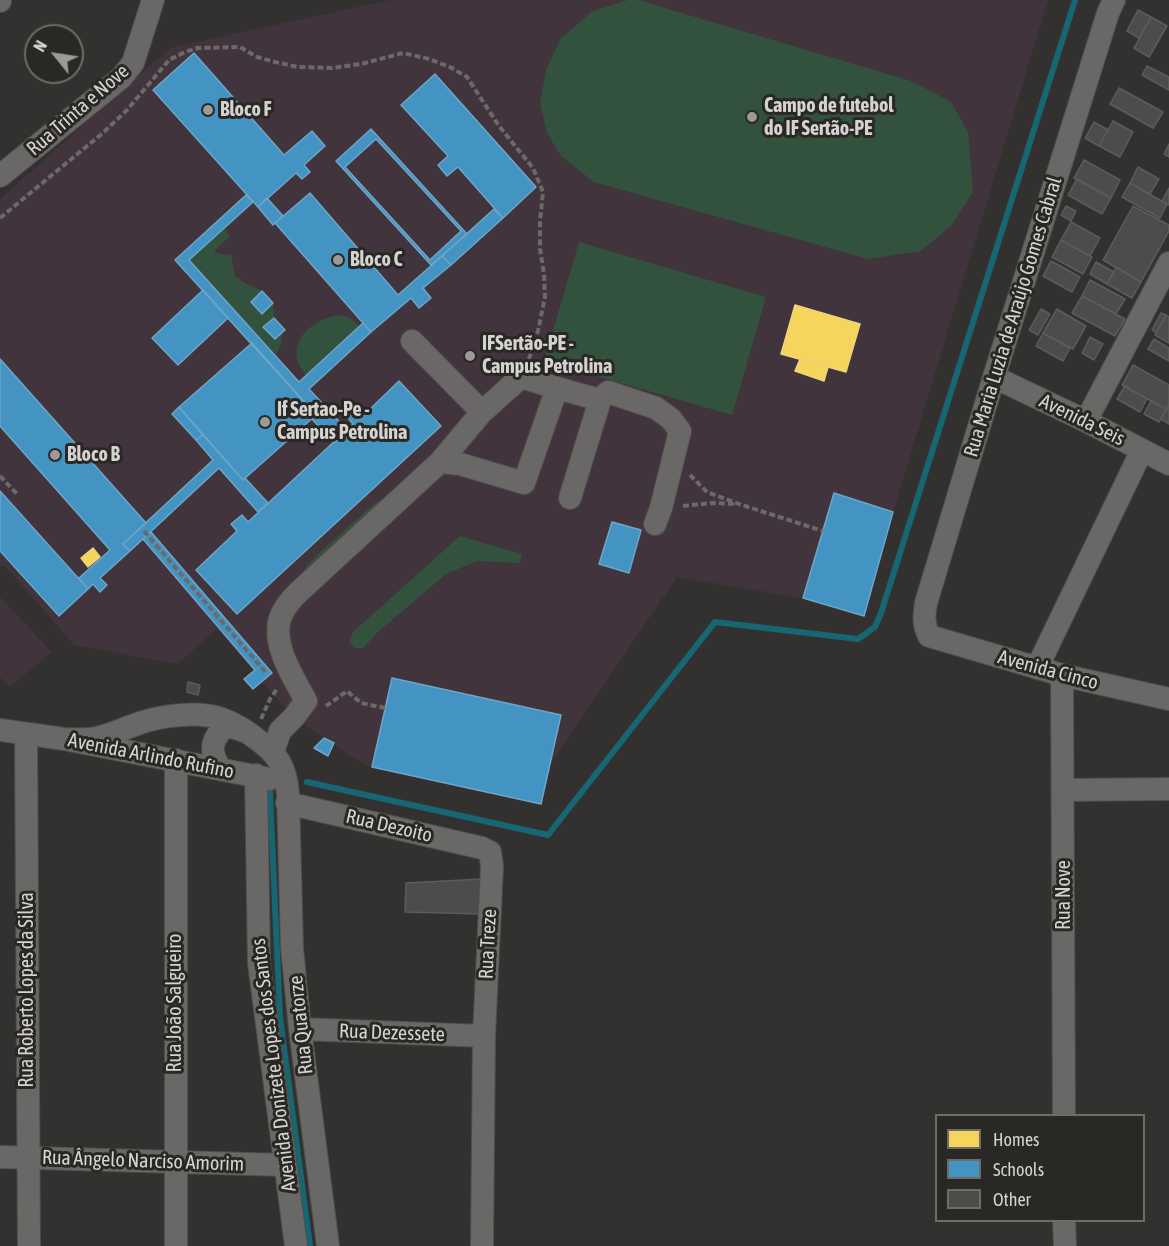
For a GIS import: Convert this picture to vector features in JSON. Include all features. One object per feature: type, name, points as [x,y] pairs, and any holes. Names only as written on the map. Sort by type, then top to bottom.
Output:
[{"type":"street","name":"Rua Trinta e Nove","points":[[0,176],[121,78],[133,63],[153,0]]},
{"type":"street","name":"Rua Maria Luzia de Araújo Gomes Cabral","points":[[929,636],[923,619],[926,603],[994,377],[1114,0]]},
{"type":"street","points":[[1086,421],[1169,263]]},
{"type":"street","points":[[412,341],[482,412]]},
{"type":"street","points":[[64,739],[96,738],[165,716],[205,716],[220,718],[250,734],[273,752],[280,731],[306,701],[282,650],[279,621],[288,604],[440,462],[482,412],[521,376],[600,400]]},
{"type":"street","name":"Avenida Seis","points":[[994,377],[1169,464]]},
{"type":"street","points":[[440,462],[460,464],[525,483],[557,387]]},
{"type":"street","points":[[570,498],[600,400],[608,392],[656,408],[671,419],[680,431],[655,524]]},
{"type":"street","points":[[1037,668],[1142,450]]},
{"type":"street","name":"Avenida Cinco","points":[[929,636],[1062,675],[1169,699]]},
{"type":"street","name":"Rua Nove","points":[[1062,675],[1064,1114]]},
{"type":"street","points":[[220,768],[213,750],[213,742],[219,733],[231,727],[250,734]]},
{"type":"street","name":"Avenida Arlindo Rufino","points":[[0,730],[64,739],[256,775],[281,784],[287,802]]},
{"type":"street","name":"Rua Roberto Lopes da Silva","points":[[26,734],[29,1246]]},
{"type":"street","name":"Rua Quatorze","points":[[273,752],[281,763],[287,779],[292,948],[328,1246]]},
{"type":"street","name":"Rua João Salgueiro","points":[[176,760],[176,1246]]},
{"type":"street","name":"Avenida Donizete Lopes dos Santos","points":[[256,775],[259,963],[296,1246]]},
{"type":"street","points":[[1063,790],[1169,789]]},
{"type":"street","name":"Rua Dezoito","points":[[287,802],[482,848],[490,852]]},
{"type":"street","name":"Rua Treze","points":[[482,1246],[484,1036],[492,866],[490,852]]},
{"type":"street","name":"Rua Dezessete","points":[[300,1029],[484,1036]]},
{"type":"street","name":"Rua Ângelo Narciso Amorim","points":[[0,1157],[285,1165]]},
{"type":"street","points":[[1064,1222],[1065,1246]]},
{"type":"path","points":[[0,218],[104,132],[127,110],[169,60],[185,52],[198,48],[240,47],[257,57],[275,62],[298,67],[332,68],[361,64],[403,53],[429,59],[467,76],[498,126],[533,168],[543,192],[540,249],[545,297],[538,330],[521,376]]},
{"type":"path","points":[[0,476],[16,494]]},
{"type":"path","points":[[682,506],[712,503],[739,504],[823,531]]},
{"type":"path","points":[[144,531],[271,679]]},
{"type":"path","points":[[250,734],[278,687]]},
{"type":"path","points":[[303,707],[316,713],[347,692],[360,703],[385,708]]},
{"type":"shaded area","name":"IFSertão-PE - Campus Petrolina","points":[[390,0],[1048,0],[893,512],[864,616],[803,598],[677,577],[550,764],[541,804],[372,767],[348,755],[288,711],[217,629],[177,664],[74,645],[4,565],[0,568],[0,199],[170,48]]},
{"type":"shaded area","points":[[0,597],[52,652],[9,687],[0,677]]},
{"type":"green space","name":"Campo de futebol do IF Sertão-PE","points":[[628,0],[638,0],[911,81],[951,102],[968,132],[973,192],[951,226],[921,251],[868,259],[594,182],[561,156],[547,133],[540,103],[546,70],[561,38],[593,11]]},
{"type":"green space","points":[[224,228],[230,236],[214,251],[231,255],[235,276],[262,291],[251,302],[262,313],[273,303],[274,318],[264,327],[275,339],[282,333],[281,344],[276,355],[189,260]]},
{"type":"green space","points":[[579,242],[766,297],[732,415],[544,361]]},
{"type":"green space","points":[[340,315],[351,319],[359,327],[306,375],[299,364],[297,354],[302,336],[319,322]]},
{"type":"green space","points":[[389,497],[303,576],[306,566],[318,554],[376,502]]},
{"type":"green space","points":[[460,536],[522,554],[520,563],[477,561],[446,574],[378,632],[363,648],[355,648],[350,644],[353,632]]},
{"type":"building: Homes","points":[[795,305],[860,324],[846,372],[781,354]]},
{"type":"building: Homes","points":[[800,359],[828,367],[824,381],[795,371]]},
{"type":"building: Homes","points":[[93,548],[100,557],[88,567],[81,558]]},
{"type":"building: Schools","name":"Bloco F","points":[[194,53],[284,155],[312,131],[325,146],[304,165],[310,172],[302,179],[296,173],[258,207],[153,90]]},
{"type":"building: Schools","points":[[435,74],[536,187],[503,218],[458,167],[447,176],[438,165],[448,156],[401,105]]},
{"type":"building: Schools","points":[[371,129],[467,234],[431,265],[336,161]]},
{"type":"building: Schools","points":[[376,139],[461,231],[430,260],[345,167]]},
{"type":"building: Schools","name":"Bloco C","points":[[310,193],[398,295],[442,256],[451,265],[423,288],[431,298],[419,308],[411,298],[371,332],[275,223]]},
{"type":"building: Schools","points":[[246,195],[253,202],[189,260],[299,382],[363,323],[371,332],[309,389],[347,430],[334,443],[312,419],[316,415],[175,260]]},
{"type":"building: Schools","points":[[267,198],[283,216],[273,225],[258,207]]},
{"type":"building: Schools","points":[[494,209],[503,218],[451,265],[442,256]]},
{"type":"building: Schools","points":[[203,290],[228,318],[178,365],[152,338]]},
{"type":"building: Schools","points":[[262,291],[273,303],[262,314],[251,302]]},
{"type":"building: Schools","points":[[274,318],[285,330],[275,339],[263,327]]},
{"type":"building: Schools","points":[[252,343],[316,415],[243,480],[179,407]]},
{"type":"building: Schools","name":"Bloco B","points":[[0,359],[146,523],[123,544],[130,551],[100,578],[107,585],[100,592],[93,584],[88,589],[79,578],[110,550],[0,426]]},
{"type":"building: Schools","points":[[399,381],[441,426],[237,614],[196,570],[237,531],[231,524],[242,515],[248,522],[353,424],[348,418],[358,409],[364,415]]},
{"type":"building: Schools","points":[[179,407],[203,435],[196,440],[172,414]]},
{"type":"building: Schools","points":[[203,435],[243,480],[245,478],[268,503],[258,512],[219,468],[130,551],[123,544],[213,460],[196,440]]},
{"type":"building: Schools","points":[[0,491],[88,589],[59,616],[0,551]]},
{"type":"building: Schools","points":[[834,493],[893,512],[864,616],[803,598]]},
{"type":"building: Schools","points":[[612,522],[641,530],[629,573],[599,564]]},
{"type":"building: Schools","points":[[151,532],[272,673],[253,689],[244,679],[255,670],[143,539]]},
{"type":"building: Schools","points":[[392,678],[561,715],[541,804],[372,767]]},
{"type":"building: Schools","points":[[324,738],[334,743],[328,756],[314,748]]},
{"type":"building: Other","points":[[1138,10],[1151,17],[1139,38],[1127,31]]},
{"type":"building: Other","points":[[1151,17],[1167,26],[1149,57],[1134,48]]},
{"type":"building: Other","points":[[1147,66],[1169,77],[1169,90],[1142,75]]},
{"type":"building: Other","points":[[1119,88],[1163,112],[1153,128],[1110,104]]},
{"type":"building: Other","points":[[1113,121],[1133,132],[1120,157],[1099,146]]},
{"type":"building: Other","points":[[1094,122],[1108,130],[1099,146],[1085,138]]},
{"type":"building: Other","points":[[1169,144],[1169,157],[1164,154]]},
{"type":"building: Other","points":[[1084,160],[1120,180],[1111,198],[1074,178]]},
{"type":"building: Other","points":[[1138,167],[1159,179],[1150,194],[1130,183]]},
{"type":"building: Other","points":[[1077,179],[1111,198],[1102,214],[1068,195]]},
{"type":"building: Other","points":[[1130,183],[1167,204],[1160,218],[1122,197]]},
{"type":"building: Other","points":[[1169,188],[1169,205],[1162,201]]},
{"type":"building: Other","points":[[1066,206],[1076,211],[1071,221],[1061,215]]},
{"type":"building: Other","points":[[1133,206],[1169,225],[1169,231],[1141,282],[1103,260]]},
{"type":"building: Other","points":[[1071,222],[1100,238],[1090,256],[1061,240]]},
{"type":"building: Other","points":[[1061,240],[1092,257],[1083,274],[1052,257]]},
{"type":"building: Other","points":[[1051,261],[1080,277],[1072,292],[1043,276]]},
{"type":"building: Other","points":[[1096,262],[1114,272],[1107,284],[1090,274]]},
{"type":"building: Other","points":[[1116,267],[1141,282],[1132,298],[1107,284]]},
{"type":"building: Other","points":[[1090,280],[1125,299],[1116,314],[1082,296]]},
{"type":"building: Other","points":[[1082,296],[1125,319],[1115,336],[1072,313]]},
{"type":"building: Other","points":[[1041,309],[1050,314],[1038,335],[1029,330]]},
{"type":"building: Other","points":[[1057,309],[1086,326],[1073,349],[1043,333]]},
{"type":"building: Other","points":[[1161,313],[1166,315],[1156,333],[1152,330]]},
{"type":"building: Other","points":[[1166,315],[1169,317],[1169,343],[1155,335]]},
{"type":"building: Other","points":[[1043,333],[1070,348],[1063,361],[1036,346]]},
{"type":"building: Other","points":[[1090,337],[1103,344],[1094,360],[1082,353]]},
{"type":"building: Other","points":[[1154,339],[1169,348],[1169,361],[1148,349]]},
{"type":"building: Other","points":[[1133,365],[1169,385],[1169,405],[1166,409],[1122,385]]},
{"type":"building: Other","points":[[1125,386],[1147,399],[1140,412],[1117,399]]},
{"type":"building: Other","points":[[1151,401],[1166,409],[1159,422],[1144,414]]},
{"type":"building: Other","points":[[1169,405],[1169,424],[1161,419]]},
{"type":"building: Other","points":[[188,682],[200,685],[198,695],[187,692]]},
{"type":"building: Other","points":[[483,879],[483,914],[405,912],[406,883]]},
{"type":"waterway","points":[[307,782],[548,835],[715,622],[858,639],[875,627],[1075,0]]},
{"type":"waterway","points":[[270,793],[280,1018],[310,1246]]},
{"type":"place","name":"Bloco F","points":[[208,110]]},
{"type":"place","name":"Campo de futebol do IF Sertão-PE","points":[[752,117]]},
{"type":"place","name":"Bloco C","points":[[338,260]]},
{"type":"place","name":"IFSertão-PE - Campus Petrolina","points":[[470,356]]},
{"type":"place","name":"If Sertao-Pe - Campus Petrolina","points":[[265,422]]},
{"type":"place","name":"Bloco B","points":[[55,455]]}]
